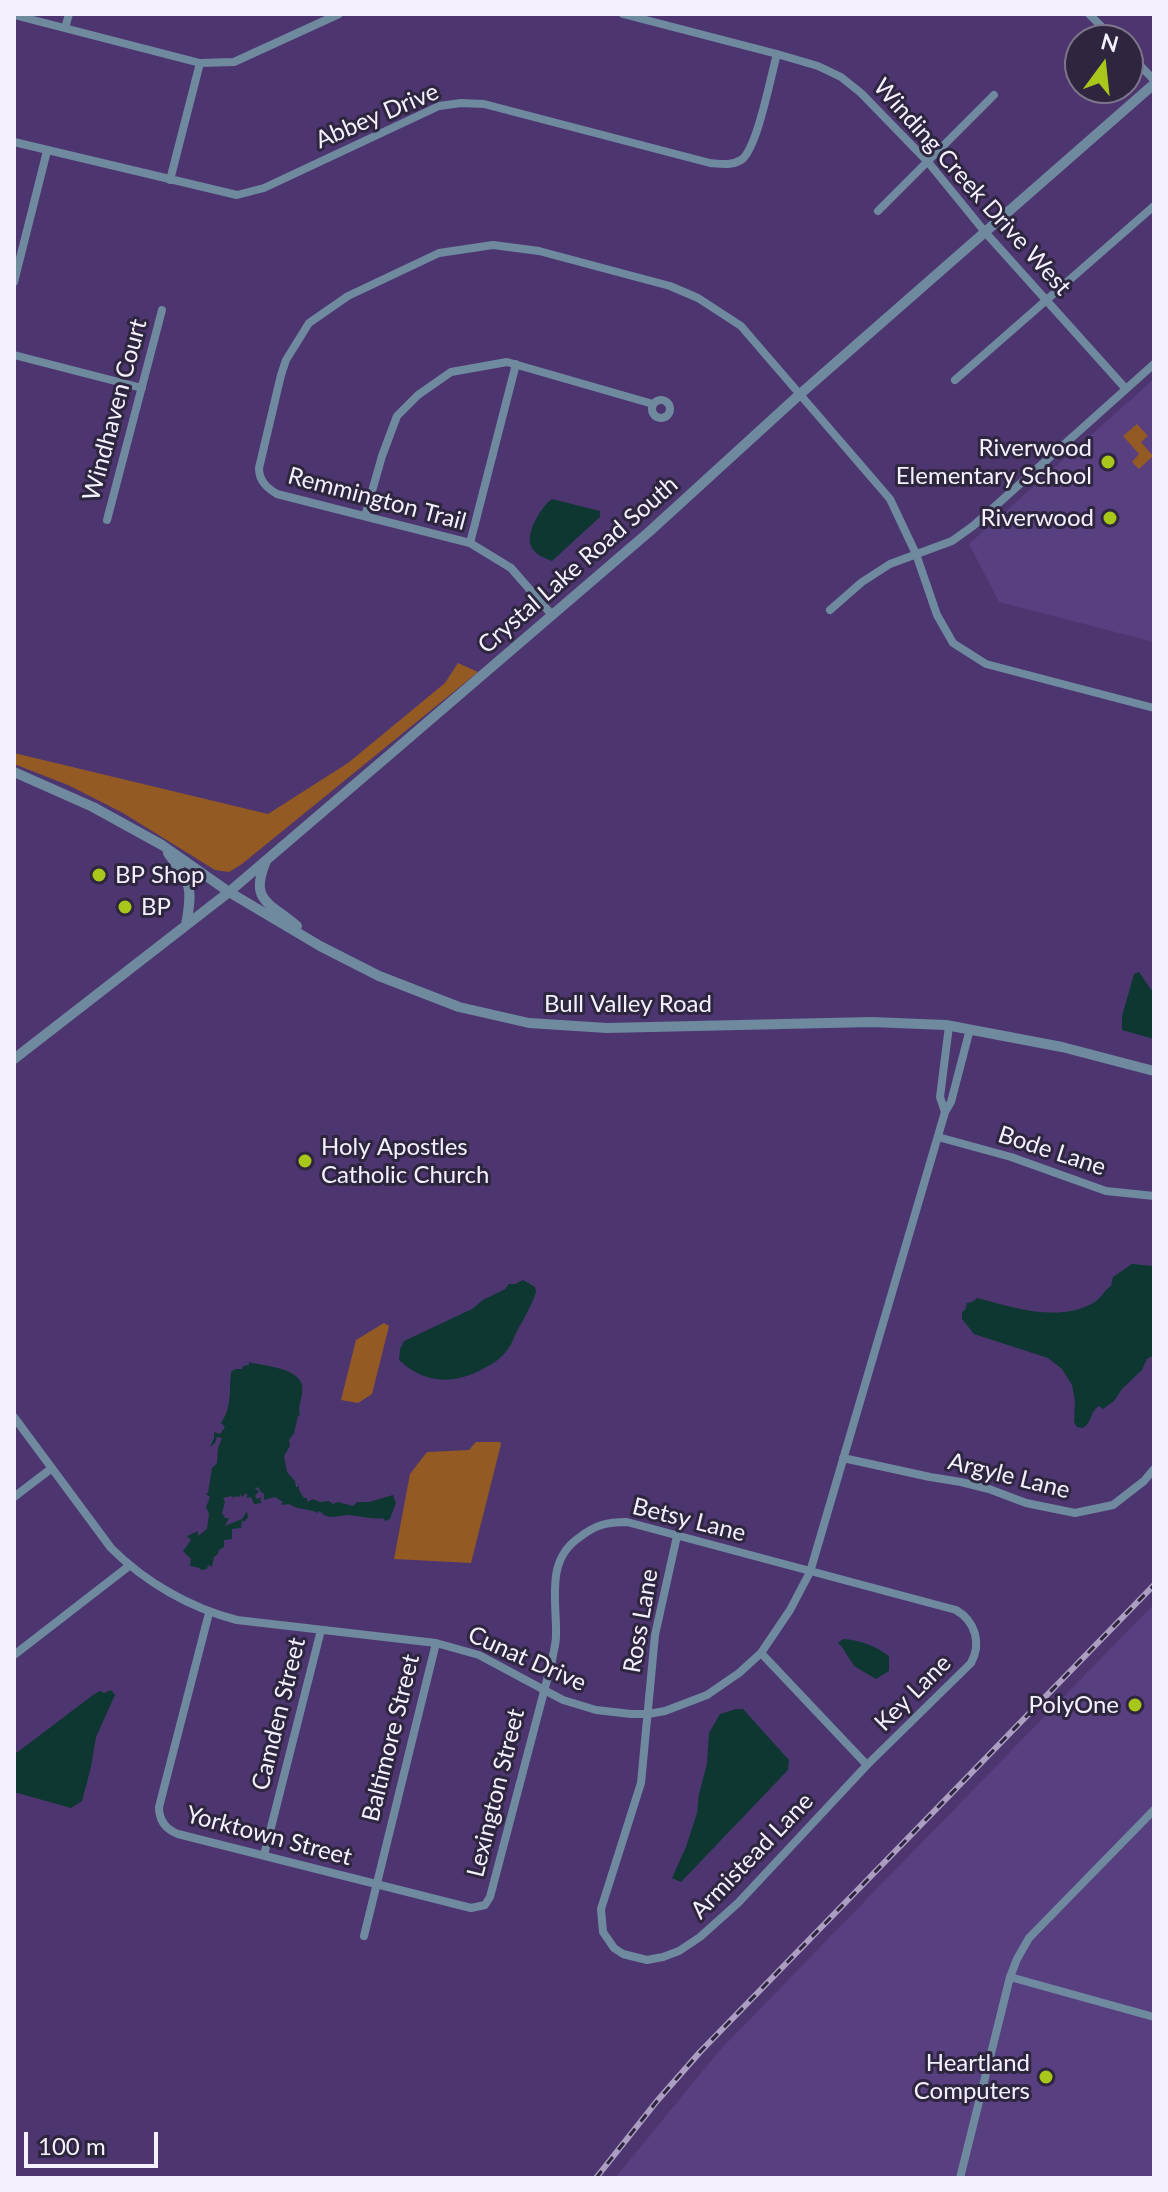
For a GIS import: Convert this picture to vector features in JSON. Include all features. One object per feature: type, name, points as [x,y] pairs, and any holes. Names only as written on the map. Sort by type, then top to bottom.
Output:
[{"type":"street","points":[[65,28],[69,14]]},
{"type":"street","points":[[14,15],[200,63],[234,62],[339,14]]},
{"type":"street","name":"Winding Creek Drive West","points":[[623,14],[777,54],[818,66],[841,77],[861,93],[928,162],[985,232],[1126,389]]},
{"type":"street","name":"Abbey Drive","points":[[14,142],[237,195],[264,188],[439,106],[461,103],[484,104],[727,165],[743,159],[753,145],[777,54]]},
{"type":"street","points":[[170,180],[200,63]]},
{"type":"street","name":"Crystal Lake Road South","points":[[14,1059],[229,892],[650,531],[799,395],[1154,82]]},
{"type":"street","points":[[878,211],[994,95]]},
{"type":"street","points":[[14,282],[47,151]]},
{"type":"street","points":[[955,380],[1154,206]]},
{"type":"street","name":"Remmington Trail","points":[[552,615],[511,568],[470,543],[277,494],[264,483],[259,468],[281,375],[286,360],[309,323],[348,296],[439,253],[493,245],[539,251],[670,286],[698,298],[741,326],[799,395]]},
{"type":"street","name":"Windhaven Court","points":[[107,520],[162,310]]},
{"type":"street","points":[[14,355],[142,388]]},
{"type":"street","points":[[365,516],[397,416],[418,395],[451,372],[507,362],[653,404]]},
{"type":"street","points":[[470,543],[516,364]]},
{"type":"street","points":[[830,610],[862,582],[890,564],[952,541],[973,526],[1154,364]]},
{"type":"street","points":[[799,395],[890,499],[916,554],[937,615],[953,643],[986,664],[1154,708]]},
{"type":"street","name":"Bull Valley Road","points":[[14,772],[93,807],[162,845],[229,892],[320,946],[379,976],[459,1007],[529,1023],[607,1028],[871,1022],[949,1026],[1062,1047],[1154,1071]]},
{"type":"street","points":[[162,845],[189,883],[191,897],[186,925]]},
{"type":"street","points":[[268,858],[258,889],[263,897],[320,946]]},
{"type":"street","name":"Cunat Drive","points":[[945,1112],[940,1097],[949,1026]]},
{"type":"street","name":"Cunat Drive","points":[[14,1417],[111,1548],[129,1566],[209,1613],[237,1620],[436,1643],[479,1655],[563,1700],[596,1710],[648,1714],[707,1695],[761,1653],[790,1610],[810,1572],[945,1112],[951,1102],[970,1029]]},
{"type":"street","name":"Bode Lane","points":[[938,1137],[1011,1157],[1106,1191],[1154,1196]]},
{"type":"street","name":"Argyle Lane","points":[[843,1458],[961,1482],[1026,1503],[1075,1513],[1113,1505],[1144,1481],[1154,1469]]},
{"type":"street","points":[[14,1497],[52,1468]]},
{"type":"street","name":"Betsy Lane","points":[[543,1690],[556,1637],[554,1577],[561,1556],[575,1540],[594,1527],[608,1522],[627,1522],[810,1572]]},
{"type":"street","name":"Ross Lane","points":[[648,1714],[655,1635],[677,1536]]},
{"type":"street","points":[[14,1655],[129,1566]]},
{"type":"street","name":"Key Lane","points":[[810,1572],[956,1610],[966,1615],[973,1626],[976,1649],[971,1663],[867,1765]]},
{"type":"street","name":"Yorktown Street","points":[[209,1613],[159,1807],[159,1814],[168,1829],[465,1907],[485,1905]]},
{"type":"street","name":"Camden Street","points":[[264,1855],[321,1630]]},
{"type":"street","name":"Baltimore Street","points":[[364,1936],[436,1643]]},
{"type":"street","points":[[761,1653],[867,1765]]},
{"type":"street","name":"Lexington Street","points":[[485,1905],[493,1887],[543,1690]]},
{"type":"street","name":"Armistead Lane","points":[[648,1714],[639,1792],[601,1909],[607,1941],[614,1948],[634,1957],[647,1960],[669,1955],[686,1948],[700,1937],[738,1903],[867,1765]]},
{"type":"street","points":[[960,2178],[1017,1959],[1029,1938],[1154,1810]]},
{"type":"street","points":[[1010,1977],[1154,2017]]},
{"type":"shaded area","name":"Riverwood Elementary School","points":[[1154,379],[1154,642],[999,602],[969,544]]},
{"type":"shaded area","points":[[1137,424],[1148,436],[1141,442],[1153,456],[1139,469],[1132,462],[1139,454],[1123,436]]},
{"type":"shaded area","points":[[552,499],[600,511],[600,517],[552,561],[534,551],[530,534],[544,507]]},
{"type":"shaded area","points":[[458,663],[478,672],[229,872],[215,870],[123,813],[68,785],[14,764],[14,753],[268,814],[348,763],[445,683]]},
{"type":"shaded area","points":[[1139,972],[1154,994],[1154,1039],[1122,1030],[1122,1016],[1134,974]]},
{"type":"shaded area","points":[[1132,1264],[1154,1266],[1154,1355],[1147,1359],[1142,1370],[1114,1401],[1103,1409],[1099,1406],[1096,1408],[1083,1428],[1077,1427],[1074,1422],[1072,1385],[1062,1369],[1048,1358],[974,1334],[962,1319],[967,1303],[977,1298],[1050,1313],[1079,1309],[1098,1299],[1111,1286],[1113,1277]]},
{"type":"shaded area","points":[[523,1280],[535,1287],[536,1292],[509,1347],[491,1364],[468,1376],[446,1380],[416,1373],[399,1360],[404,1341],[472,1309],[509,1284]]},
{"type":"shaded area","points":[[384,1323],[389,1326],[372,1394],[358,1403],[341,1400],[356,1340]]},
{"type":"shaded area","points":[[249,1362],[294,1374],[302,1385],[300,1415],[284,1456],[287,1472],[296,1487],[299,1483],[299,1490],[307,1502],[313,1499],[353,1506],[357,1502],[393,1495],[396,1503],[390,1519],[385,1521],[383,1518],[349,1515],[330,1517],[319,1511],[281,1505],[283,1502],[275,1497],[264,1500],[264,1494],[258,1487],[255,1496],[257,1499],[262,1497],[262,1503],[254,1504],[251,1497],[247,1498],[247,1493],[241,1497],[241,1494],[234,1496],[234,1499],[232,1496],[223,1498],[222,1513],[229,1518],[225,1526],[242,1519],[247,1511],[248,1517],[244,1522],[242,1520],[241,1528],[232,1529],[232,1539],[224,1540],[224,1547],[214,1557],[212,1567],[208,1565],[207,1569],[201,1570],[190,1566],[191,1559],[183,1551],[191,1540],[187,1536],[198,1531],[198,1536],[207,1529],[209,1514],[206,1507],[210,1497],[206,1494],[222,1438],[217,1437],[210,1447],[214,1432],[220,1434],[225,1427],[221,1423],[228,1405],[231,1372],[242,1369]]},
{"type":"shaded area","points":[[476,1442],[501,1444],[471,1563],[394,1559],[410,1474],[427,1452],[469,1450]]},
{"type":"shaded area","points":[[1154,1604],[1154,2178],[615,2178],[719,2051]]},
{"type":"shaded area","points":[[843,1639],[862,1642],[884,1652],[889,1656],[889,1671],[876,1679],[854,1666],[838,1643]]},
{"type":"shaded area","points":[[111,1690],[115,1695],[96,1737],[82,1801],[71,1808],[14,1792],[14,1753],[93,1695]]},
{"type":"shaded area","points":[[743,1709],[789,1760],[788,1770],[681,1882],[672,1878],[697,1813],[707,1764],[709,1733],[720,1714]]},
{"type":"railway","points":[[596,2178],[700,2052],[1154,1585]]},
{"type":"place","name":"Riverwood Elementary School","points":[[1108,462]]},
{"type":"place","name":"Riverwood","points":[[1110,518]]},
{"type":"place","name":"BP Shop","points":[[99,875]]},
{"type":"place","name":"BP","points":[[125,907]]},
{"type":"place","name":"Holy Apostles Catholic Church","points":[[305,1161]]},
{"type":"place","name":"PolyOne","points":[[1135,1705]]},
{"type":"place","name":"Heartland Computers","points":[[1046,2077]]}]
